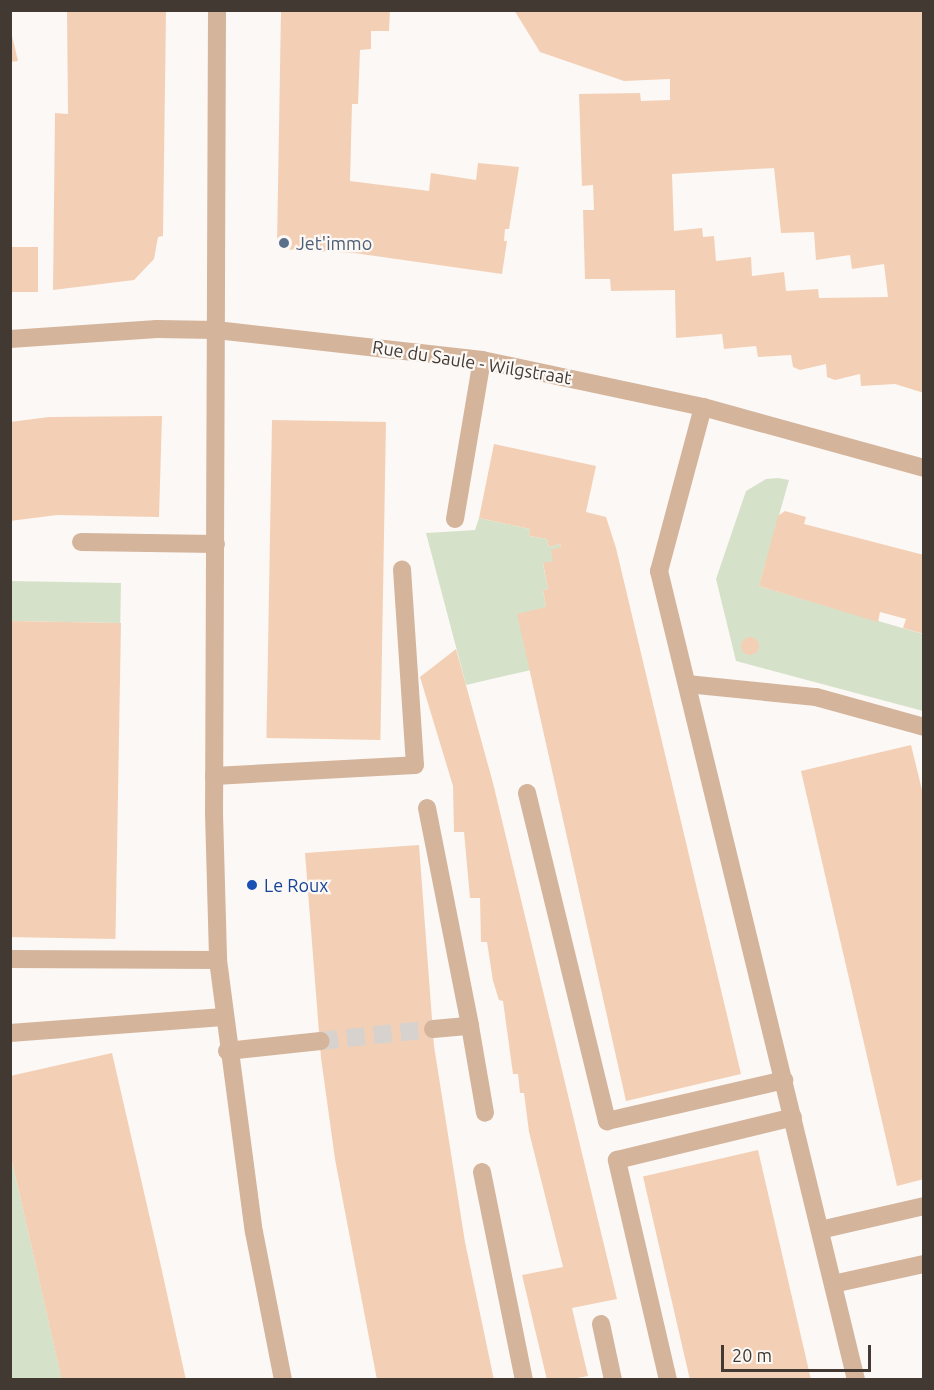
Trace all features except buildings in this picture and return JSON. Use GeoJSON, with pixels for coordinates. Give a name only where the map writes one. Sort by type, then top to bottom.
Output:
{"type":"FeatureCollection","features":[{"type":"Feature","properties":{"kind":"street"},"geometry":{"type":"LineString","coordinates":[[217,10],[214,776],[218,960],[227,1051],[254,1232],[283,1380]]}},
{"type":"Feature","properties":{"kind":"street","name":"Rue du Saule - Wilgstraat"},"geometry":{"type":"LineString","coordinates":[[10,339],[157,329],[216,330],[482,360],[703,407],[924,468]]}},
{"type":"Feature","properties":{"kind":"street"},"geometry":{"type":"LineString","coordinates":[[455,519],[482,360]]}},
{"type":"Feature","properties":{"kind":"street"},"geometry":{"type":"LineString","coordinates":[[703,407],[659,566],[856,1380]]}},
{"type":"Feature","properties":{"kind":"street"},"geometry":{"type":"LineString","coordinates":[[81,542],[216,544]]}},
{"type":"Feature","properties":{"kind":"street"},"geometry":{"type":"LineString","coordinates":[[214,776],[415,765],[402,569]]}},
{"type":"Feature","properties":{"kind":"street"},"geometry":{"type":"LineString","coordinates":[[687,684],[816,697],[924,727]]}},
{"type":"Feature","properties":{"kind":"street"},"geometry":{"type":"LineString","coordinates":[[527,793],[607,1121],[784,1080]]}},
{"type":"Feature","properties":{"kind":"street"},"geometry":{"type":"LineString","coordinates":[[427,808],[485,1113]]}},
{"type":"Feature","properties":{"kind":"street"},"geometry":{"type":"LineString","coordinates":[[10,959],[218,960]]}},
{"type":"Feature","properties":{"kind":"street"},"geometry":{"type":"LineString","coordinates":[[10,1033],[223,1017]]}},
{"type":"Feature","properties":{"kind":"street"},"geometry":{"type":"LineString","coordinates":[[432,1029],[470,1026]]}},
{"type":"Feature","properties":{"kind":"street"},"geometry":{"type":"LineString","coordinates":[[227,1051],[320,1041]]}},
{"type":"Feature","properties":{"kind":"street"},"geometry":{"type":"LineString","coordinates":[[668,1380],[617,1160],[793,1117]]}},
{"type":"Feature","properties":{"kind":"street"},"geometry":{"type":"LineString","coordinates":[[482,1172],[524,1380]]}},
{"type":"Feature","properties":{"kind":"street"},"geometry":{"type":"LineString","coordinates":[[820,1230],[924,1206]]}},
{"type":"Feature","properties":{"kind":"street"},"geometry":{"type":"LineString","coordinates":[[833,1284],[924,1264]]}},
{"type":"Feature","properties":{"kind":"street"},"geometry":{"type":"LineString","coordinates":[[601,1324],[613,1380]]}},
{"type":"Feature","properties":{"kind":"green space"},"geometry":{"type":"Polygon","coordinates":[[[766,479],[789,480],[759,586],[923,634],[923,711],[736,661],[716,579],[746,491],[766,479]]]}},
{"type":"Feature","properties":{"kind":"green space"},"geometry":{"type":"Polygon","coordinates":[[[479,518],[530,529],[529,536],[547,539],[549,547],[560,544],[561,547],[553,561],[543,564],[548,589],[543,590],[546,607],[531,670],[466,685],[426,533],[475,530],[479,518]]]}},
{"type":"Feature","properties":{"kind":"green space"},"geometry":{"type":"Polygon","coordinates":[[[11,581],[121,583],[120,623],[10,621],[11,581]]]}},
{"type":"Feature","properties":{"kind":"green space"},"geometry":{"type":"Polygon","coordinates":[[[10,1153],[62,1379],[11,1379],[10,1153]]]}},
{"type":"Feature","properties":{"kind":"tunnel"},"geometry":{"type":"LineString","coordinates":[[320,1041],[433,1029]]}},
{"type":"Feature","properties":{"kind":"place","name":"Jet'immo"},"geometry":{"type":"Point","coordinates":[284,243]}},
{"type":"Feature","properties":{"kind":"place","name":"Le Roux"},"geometry":{"type":"Point","coordinates":[252,885]}}]}
